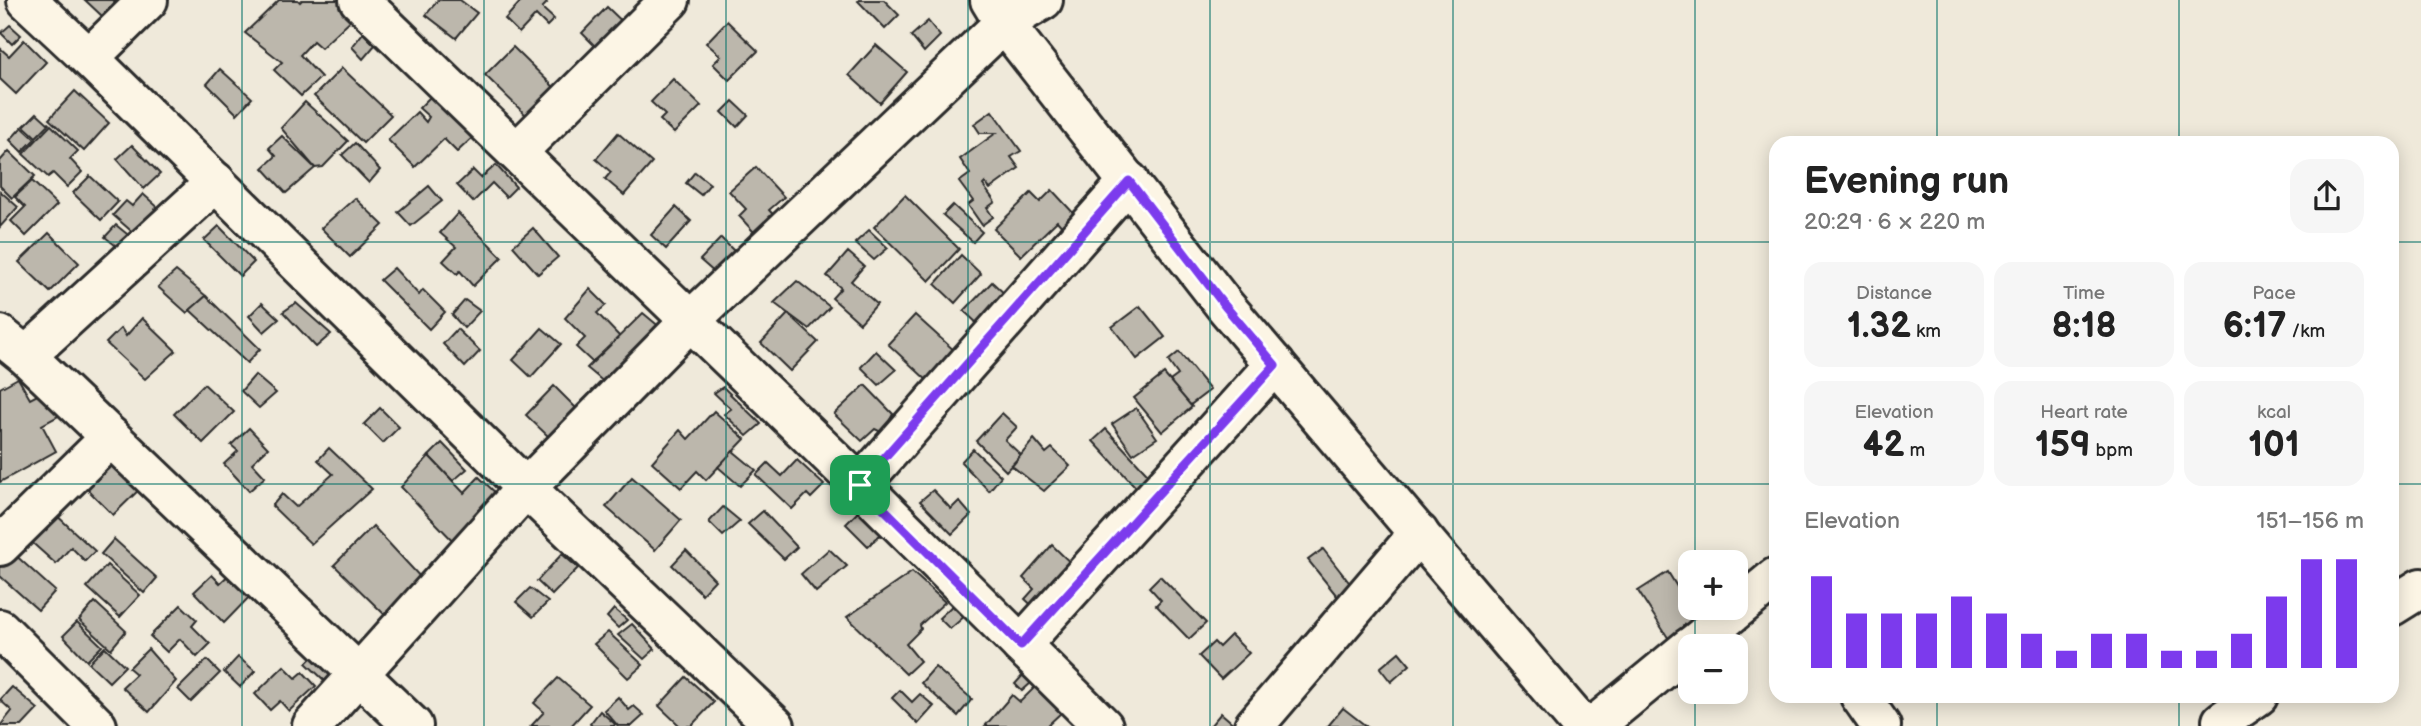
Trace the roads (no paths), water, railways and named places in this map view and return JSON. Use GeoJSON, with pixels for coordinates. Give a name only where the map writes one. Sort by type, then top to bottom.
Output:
{"type":"FeatureCollection","features":[{"type":"Feature","properties":{"kind":"street"},"geometry":{"type":"LineString","coordinates":[[27,0],[526,488],[775,726]]}},
{"type":"Feature","properties":{"kind":"street"},"geometry":{"type":"LineString","coordinates":[[89,58],[148,0]]}},
{"type":"Feature","properties":{"kind":"street"},"geometry":{"type":"LineString","coordinates":[[359,0],[860,485],[1103,726]]}},
{"type":"Feature","properties":{"kind":"street"},"geometry":{"type":"LineString","coordinates":[[517,152],[670,0]]}},
{"type":"Feature","properties":{"kind":"street"},"geometry":{"type":"LineString","coordinates":[[312,726],[526,488],[997,11],[1043,0]]}},
{"type":"Feature","properties":{"kind":"street"},"geometry":{"type":"LineString","coordinates":[[997,11],[1225,306],[1582,726]]}},
{"type":"Feature","properties":{"kind":"street"},"geometry":{"type":"LineString","coordinates":[[860,485],[1129,181]]}},
{"type":"Feature","properties":{"kind":"street"},"geometry":{"type":"LineString","coordinates":[[216,182],[13,346],[413,726]]}},
{"type":"Feature","properties":{"kind":"street"},"geometry":{"type":"LineString","coordinates":[[1021,645],[1275,365]]}},
{"type":"Feature","properties":{"kind":"street"},"geometry":{"type":"LineString","coordinates":[[0,546],[110,437]]}},
{"type":"Feature","properties":{"kind":"street"},"geometry":{"type":"LineString","coordinates":[[1254,726],[1419,533]]}},
{"type":"Feature","properties":{"kind":"street"},"geometry":{"type":"LineString","coordinates":[[1706,634],[1769,585]]}},
{"type":"Feature","properties":{"kind":"street"},"geometry":{"type":"LineString","coordinates":[[0,629],[97,726]]}},
{"type":"Feature","properties":{"kind":"street"},"geometry":{"type":"LineString","coordinates":[[1594,726],[1678,657]]}},
{"type":"Feature","properties":{"kind":"street"},"geometry":{"type":"LineString","coordinates":[[1865,703],[1881,726]]}},
{"type":"Feature","properties":{"kind":"street"},"geometry":{"type":"LineString","coordinates":[[2218,714],[2242,703]]}}]}
